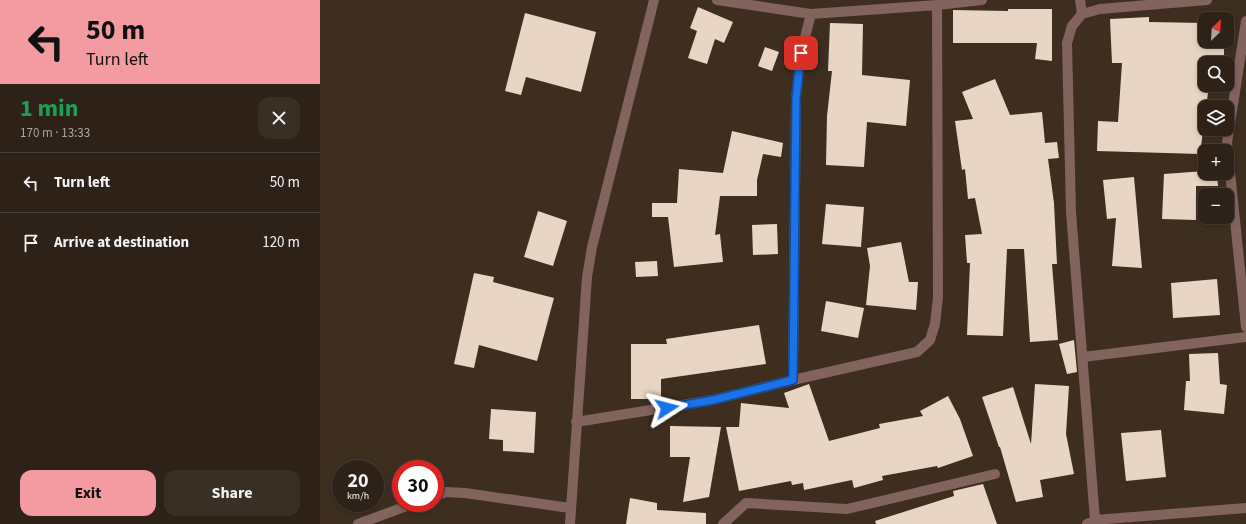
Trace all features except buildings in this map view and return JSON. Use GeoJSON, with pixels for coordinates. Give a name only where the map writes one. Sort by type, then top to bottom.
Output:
{"type":"FeatureCollection","features":[{"type":"Feature","properties":{"kind":"street"},"geometry":{"type":"LineString","coordinates":[[571,523],[570,508],[587,277],[592,247],[654,0]]}},
{"type":"Feature","properties":{"kind":"street"},"geometry":{"type":"LineString","coordinates":[[717,0],[811,14],[937,5],[982,0]]}},
{"type":"Feature","properties":{"kind":"street"},"geometry":{"type":"LineString","coordinates":[[1080,0],[1082,14]]}},
{"type":"Feature","properties":{"kind":"street"},"geometry":{"type":"LineString","coordinates":[[1207,0],[1100,9],[1082,14],[1072,26],[1067,43],[1071,212],[1082,357],[1091,522],[1246,508]]}},
{"type":"Feature","properties":{"kind":"street"},"geometry":{"type":"LineString","coordinates":[[576,422],[713,400],[917,352],[930,340],[935,324],[938,296],[937,5]]}},
{"type":"Feature","properties":{"kind":"street"},"geometry":{"type":"LineString","coordinates":[[793,380],[796,98],[801,53],[811,14]]}},
{"type":"Feature","properties":{"kind":"street"},"geometry":{"type":"LineString","coordinates":[[1246,21],[1227,143],[1246,327]]}},
{"type":"Feature","properties":{"kind":"street"},"geometry":{"type":"LineString","coordinates":[[1082,357],[1246,337]]}},
{"type":"Feature","properties":{"kind":"street"},"geometry":{"type":"LineString","coordinates":[[723,524],[746,503],[847,509],[995,474]]}},
{"type":"Feature","properties":{"kind":"street"},"geometry":{"type":"LineString","coordinates":[[444,493],[465,493],[570,508]]}},
{"type":"Feature","properties":{"kind":"street"},"geometry":{"type":"LineString","coordinates":[[358,524],[392,511]]}},
{"type":"Feature","properties":{"kind":"route"},"geometry":{"type":"LineString","coordinates":[[667,408],[713,400],[793,380],[796,98],[801,53]]}}]}
